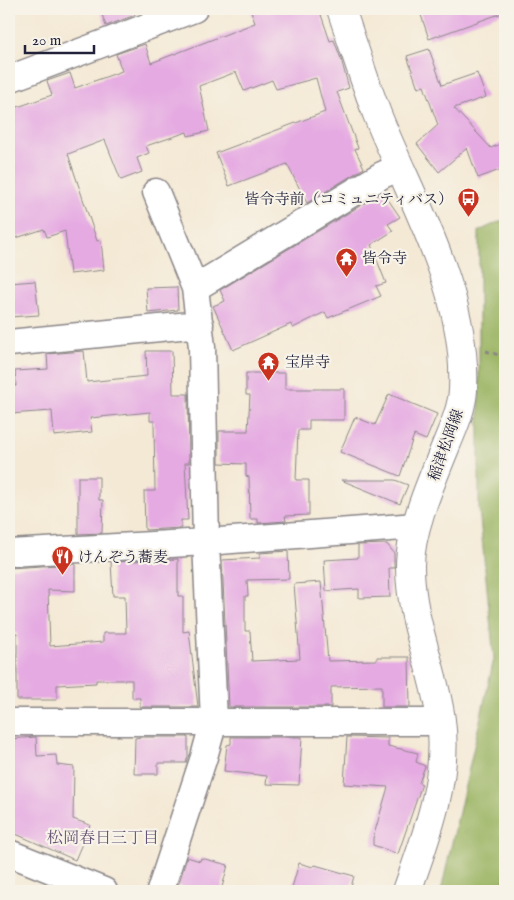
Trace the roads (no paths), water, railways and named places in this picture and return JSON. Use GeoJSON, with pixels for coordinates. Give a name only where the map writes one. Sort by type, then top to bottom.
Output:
{"type":"FeatureCollection","features":[{"type":"Feature","properties":{"kind":"main road","name":"稲津松岡線"},"geometry":{"type":"LineString","coordinates":[[341,9],[377,113],[445,273],[457,315],[463,353],[463,392],[458,416],[416,526],[410,564],[412,596],[418,628],[437,696],[441,722],[441,774],[433,813],[407,891]]}},
{"type":"Feature","properties":{"kind":"street"},"geometry":{"type":"LineString","coordinates":[[9,79],[194,9]]}},
{"type":"Feature","properties":{"kind":"street"},"geometry":{"type":"LineString","coordinates":[[195,288],[382,175],[400,167]]}},
{"type":"Feature","properties":{"kind":"street"},"geometry":{"type":"LineString","coordinates":[[156,192],[195,288],[200,324],[206,542],[214,721],[160,891]]}},
{"type":"Feature","properties":{"kind":"street"},"geometry":{"type":"LineString","coordinates":[[9,343],[200,324]]}},
{"type":"Feature","properties":{"kind":"street"},"geometry":{"type":"LineString","coordinates":[[9,553],[206,542],[416,526]]}},
{"type":"Feature","properties":{"kind":"street"},"geometry":{"type":"LineString","coordinates":[[9,722],[441,722]]}},
{"type":"Feature","properties":{"kind":"street"},"geometry":{"type":"LineString","coordinates":[[9,852],[104,891]]}},
{"type":"Feature","properties":{"kind":"place","name":"皆令寺前（コミュニティバス）"},"geometry":{"type":"Point","coordinates":[469,218]}},
{"type":"Feature","properties":{"kind":"place","name":"皆令寺"},"geometry":{"type":"Point","coordinates":[346,277]}},
{"type":"Feature","properties":{"kind":"place","name":"宝岸寺"},"geometry":{"type":"Point","coordinates":[269,381]}},
{"type":"Feature","properties":{"kind":"place","name":"けんぞう蕎麦"},"geometry":{"type":"Point","coordinates":[62,576]}},
{"type":"Feature","properties":{"kind":"district","name":"松岡春日三丁目"},"geometry":{"type":"Point","coordinates":[103,839]}}]}
